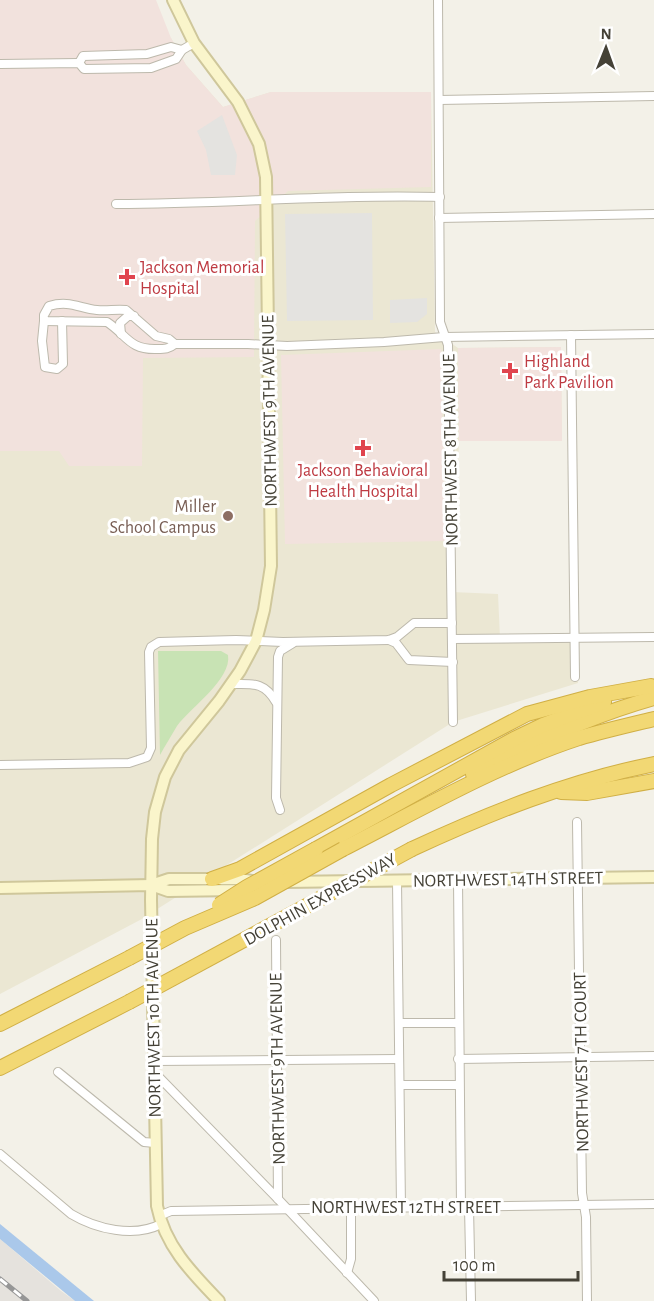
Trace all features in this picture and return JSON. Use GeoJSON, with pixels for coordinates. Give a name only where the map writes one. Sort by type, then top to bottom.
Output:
{"type":"FeatureCollection","features":[{"type":"Feature","properties":{"kind":"highway"},"geometry":{"type":"LineString","coordinates":[[440,798],[453,785],[546,737],[653,692]]}},
{"type":"Feature","properties":{"kind":"highway"},"geometry":{"type":"LineString","coordinates":[[185,928],[247,888],[514,739],[573,713],[653,692]]}},
{"type":"Feature","properties":{"kind":"highway"},"geometry":{"type":"LineString","coordinates":[[212,879],[240,869],[391,785],[527,714],[590,697],[653,692]]}},
{"type":"Feature","properties":{"kind":"highway","name":"DOLPHIN EXPRESSWAY"},"geometry":{"type":"LineString","coordinates":[[1,1023],[185,928],[255,897],[440,798],[578,739],[654,719]]}},
{"type":"Feature","properties":{"kind":"highway","name":"DOLPHIN EXPRESSWAY"},"geometry":{"type":"LineString","coordinates":[[0,1068],[129,1002],[412,849],[496,811],[550,792],[592,778],[654,764]]}},
{"type":"Feature","properties":{"kind":"highway"},"geometry":{"type":"LineString","coordinates":[[550,792],[587,793],[654,781]]}},
{"type":"Feature","properties":{"kind":"street"},"geometry":{"type":"LineString","coordinates":[[79,63],[84,69],[151,69],[176,59],[182,50],[194,43],[173,0]]}},
{"type":"Feature","properties":{"kind":"street","name":"NORTHWEST 8TH AVENUE"},"geometry":{"type":"LineString","coordinates":[[438,0],[440,322],[448,345],[453,722]]}},
{"type":"Feature","properties":{"kind":"street","name":"NORTHWEST 9TH AVENUE"},"geometry":{"type":"LineString","coordinates":[[155,812],[165,777],[179,750],[231,684],[256,641],[271,566],[266,170],[259,144],[238,102],[194,43]]}},
{"type":"Feature","properties":{"kind":"street"},"geometry":{"type":"LineString","coordinates":[[79,63],[83,56],[147,54],[171,47],[182,50]]}},
{"type":"Feature","properties":{"kind":"street"},"geometry":{"type":"LineString","coordinates":[[0,64],[79,63]]}},
{"type":"Feature","properties":{"kind":"street"},"geometry":{"type":"LineString","coordinates":[[439,99],[654,96]]}},
{"type":"Feature","properties":{"kind":"street"},"geometry":{"type":"LineString","coordinates":[[116,204],[396,196],[440,197]]}},
{"type":"Feature","properties":{"kind":"street"},"geometry":{"type":"LineString","coordinates":[[439,218],[654,214]]}},
{"type":"Feature","properties":{"kind":"street"},"geometry":{"type":"LineString","coordinates":[[62,321],[63,364],[57,369],[45,367],[42,341],[44,315],[50,306],[62,304],[81,305],[97,310],[126,310],[156,336],[169,339],[176,344],[287,346],[444,337],[654,333]]}},
{"type":"Feature","properties":{"kind":"street"},"geometry":{"type":"LineString","coordinates":[[121,334],[120,323],[128,316],[134,316]]}},
{"type":"Feature","properties":{"kind":"street"},"geometry":{"type":"LineString","coordinates":[[44,321],[104,321],[132,344],[146,349],[169,349],[176,344]]}},
{"type":"Feature","properties":{"kind":"street"},"geometry":{"type":"LineString","coordinates":[[571,335],[575,677]]}},
{"type":"Feature","properties":{"kind":"street"},"geometry":{"type":"LineString","coordinates":[[0,765],[129,763],[147,757],[151,748],[149,652],[156,644],[163,642],[389,640],[397,637],[414,623],[452,623]]}},
{"type":"Feature","properties":{"kind":"street"},"geometry":{"type":"LineString","coordinates":[[453,639],[654,637]]}},
{"type":"Feature","properties":{"kind":"street"},"geometry":{"type":"LineString","coordinates":[[389,640],[396,643],[409,660],[453,662]]}},
{"type":"Feature","properties":{"kind":"street"},"geometry":{"type":"LineString","coordinates":[[280,810],[276,798],[278,657],[280,651],[295,642]]}},
{"type":"Feature","properties":{"kind":"street"},"geometry":{"type":"LineString","coordinates":[[231,684],[261,686],[268,690],[276,703]]}},
{"type":"Feature","properties":{"kind":"street","name":"NORTHWEST 10TH AVENUE"},"geometry":{"type":"LineString","coordinates":[[155,812],[151,885],[156,1192],[160,1220]]}},
{"type":"Feature","properties":{"kind":"street","name":"NORTHWEST 7TH COURT"},"geometry":{"type":"LineString","coordinates":[[577,822],[582,1193],[586,1217],[587,1301]]}},
{"type":"Feature","properties":{"kind":"street","name":"NORTHWEST 14TH STREET"},"geometry":{"type":"LineString","coordinates":[[0,888],[151,885],[169,879],[238,879],[254,882],[654,877]]}},
{"type":"Feature","properties":{"kind":"street"},"geometry":{"type":"LineString","coordinates":[[458,879],[458,1085],[471,1301]]}},
{"type":"Feature","properties":{"kind":"street"},"geometry":{"type":"LineString","coordinates":[[397,881],[401,1207]]}},
{"type":"Feature","properties":{"kind":"street","name":"NORTHWEST 14TH STREET"},"geometry":{"type":"LineString","coordinates":[[151,885],[168,891],[238,890],[254,882]]}},
{"type":"Feature","properties":{"kind":"street","name":"NORTHWEST 9TH AVENUE"},"geometry":{"type":"LineString","coordinates":[[276,940],[278,1198]]}},
{"type":"Feature","properties":{"kind":"street"},"geometry":{"type":"LineString","coordinates":[[399,1023],[458,1023]]}},
{"type":"Feature","properties":{"kind":"street"},"geometry":{"type":"LineString","coordinates":[[459,1059],[654,1056]]}},
{"type":"Feature","properties":{"kind":"street"},"geometry":{"type":"LineString","coordinates":[[154,1067],[278,1060],[399,1059]]}},
{"type":"Feature","properties":{"kind":"street"},"geometry":{"type":"LineString","coordinates":[[154,1067],[374,1301]]}},
{"type":"Feature","properties":{"kind":"street"},"geometry":{"type":"LineString","coordinates":[[58,1071],[144,1142],[155,1143]]}},
{"type":"Feature","properties":{"kind":"street"},"geometry":{"type":"LineString","coordinates":[[400,1085],[458,1085]]}},
{"type":"Feature","properties":{"kind":"street","name":"NORTHWEST 12TH STREET"},"geometry":{"type":"LineString","coordinates":[[0,1154],[81,1221],[125,1230],[147,1230],[171,1211],[654,1204]]}},
{"type":"Feature","properties":{"kind":"street"},"geometry":{"type":"LineString","coordinates":[[347,1273],[351,1259],[351,1208]]}},
{"type":"Feature","properties":{"kind":"street"},"geometry":{"type":"LineString","coordinates":[[160,1220],[172,1246],[183,1262],[219,1301]]}},
{"type":"Feature","properties":{"kind":"shaded area","name":"Jackson Memorial Hospital"},"geometry":{"type":"Polygon","coordinates":[[[0,0],[156,0],[171,38],[186,65],[223,107],[271,92],[431,92],[431,187],[288,191],[255,221],[254,357],[143,358],[142,466],[69,466],[59,451],[0,451],[0,0]]]}},
{"type":"Feature","properties":{"kind":"shaded area","name":"Miller School Campus"},"geometry":{"type":"Polygon","coordinates":[[[171,38],[186,65],[223,107],[271,92],[431,92],[435,332],[458,348],[561,347],[562,441],[459,441],[452,592],[498,594],[500,638],[575,637],[578,683],[453,722],[140,920],[0,994],[0,60],[171,38]]]}},
{"type":"Feature","properties":{"kind":"shaded area"},"geometry":{"type":"Polygon","coordinates":[[[222,115],[237,155],[235,175],[211,175],[206,150],[197,131],[222,115]]]}},
{"type":"Feature","properties":{"kind":"shaded area"},"geometry":{"type":"Polygon","coordinates":[[[372,213],[373,320],[287,321],[285,214],[372,213]]]}},
{"type":"Feature","properties":{"kind":"shaded area"},"geometry":{"type":"Polygon","coordinates":[[[427,298],[427,314],[417,322],[390,323],[390,300],[427,298]]]}},
{"type":"Feature","properties":{"kind":"shaded area","name":"Highland Park Pavilion"},"geometry":{"type":"Polygon","coordinates":[[[561,347],[562,441],[459,441],[458,348],[561,347]]]}},
{"type":"Feature","properties":{"kind":"shaded area","name":"Jackson Behavioral Health Hospital"},"geometry":{"type":"Polygon","coordinates":[[[441,349],[445,541],[285,544],[281,355],[441,349]]]}},
{"type":"Feature","properties":{"kind":"shaded area"},"geometry":{"type":"Polygon","coordinates":[[[0,1239],[61,1291],[75,1301],[0,1301],[0,1239]]]}},
{"type":"Feature","properties":{"kind":"green space"},"geometry":{"type":"Polygon","coordinates":[[[158,651],[221,651],[228,655],[228,664],[224,674],[183,718],[160,755],[158,651]]]}},
{"type":"Feature","properties":{"kind":"water"},"geometry":{"type":"Polygon","coordinates":[[[0,1224],[94,1301],[75,1301],[0,1239],[0,1224]]]}},
{"type":"Feature","properties":{"kind":"railway"},"geometry":{"type":"LineString","coordinates":[[0,1279],[27,1301]]}},
{"type":"Feature","properties":{"kind":"place","name":"Jackson Memorial Hospital"},"geometry":{"type":"Point","coordinates":[127,277]}},
{"type":"Feature","properties":{"kind":"place","name":"Highland Park Pavilion"},"geometry":{"type":"Point","coordinates":[510,371]}},
{"type":"Feature","properties":{"kind":"place","name":"Jackson Behavioral Health Hospital"},"geometry":{"type":"Point","coordinates":[363,448]}},
{"type":"Feature","properties":{"kind":"place","name":"Miller School Campus"},"geometry":{"type":"Point","coordinates":[228,516]}}]}
